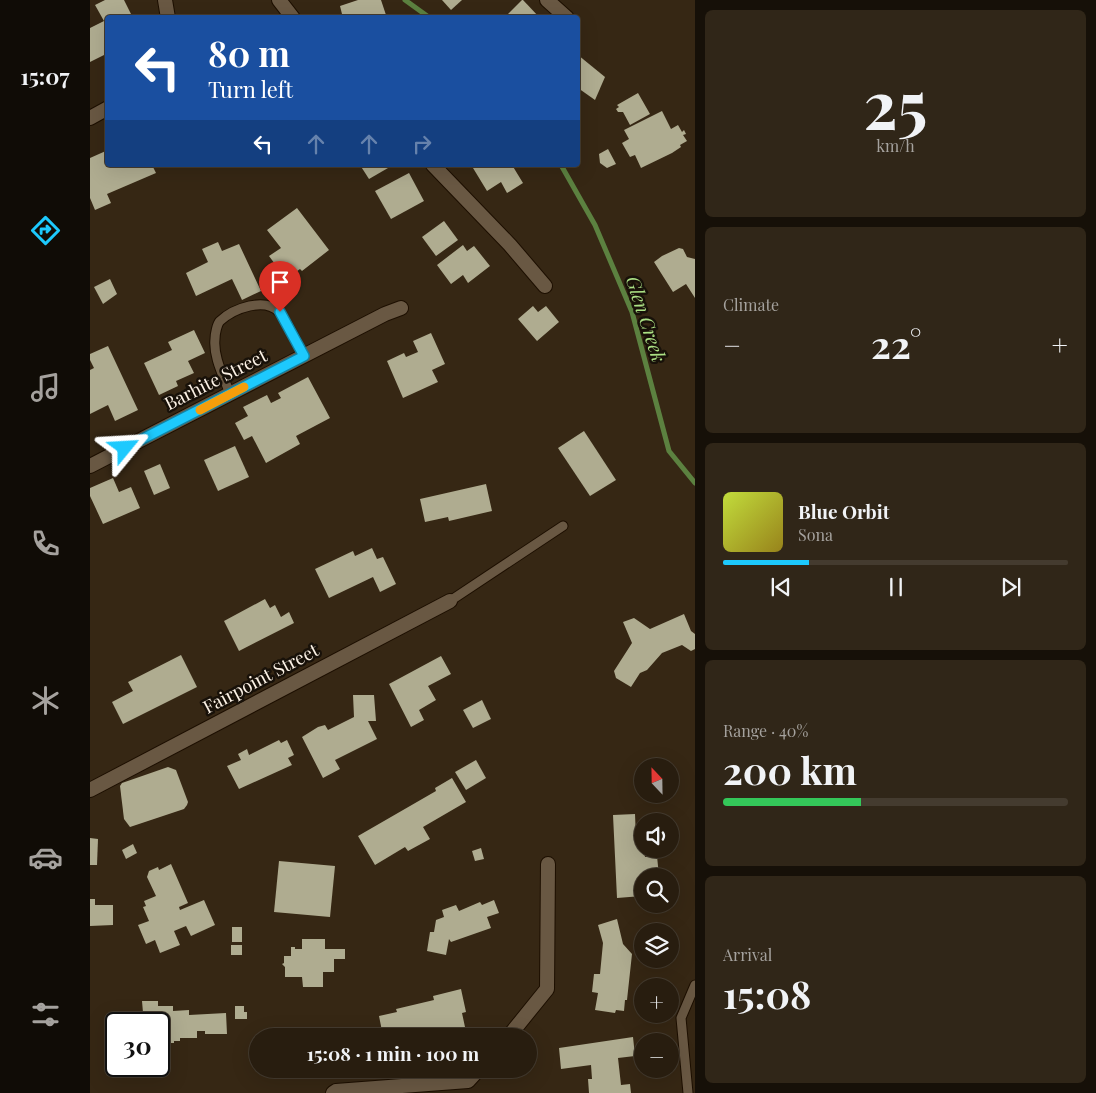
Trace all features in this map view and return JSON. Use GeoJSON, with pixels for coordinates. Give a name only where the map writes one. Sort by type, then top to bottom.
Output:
{"type":"FeatureCollection","features":[{"type":"Feature","properties":{"kind":"street"},"geometry":{"type":"LineString","coordinates":[[165,0],[168,15]]}},
{"type":"Feature","properties":{"kind":"street"},"geometry":{"type":"LineString","coordinates":[[279,0],[291,15]]}},
{"type":"Feature","properties":{"kind":"street"},"geometry":{"type":"LineString","coordinates":[[547,0],[564,15]]}},
{"type":"Feature","properties":{"kind":"street"},"geometry":{"type":"LineString","coordinates":[[90,118],[105,110]]}},
{"type":"Feature","properties":{"kind":"street"},"geometry":{"type":"LineString","coordinates":[[435,167],[510,245],[545,286]]}},
{"type":"Feature","properties":{"kind":"street","name":"Barhite Street"},"geometry":{"type":"LineString","coordinates":[[90,466],[385,314],[401,308]]}},
{"type":"Feature","properties":{"kind":"street","name":"Fairpoint Street"},"geometry":{"type":"LineString","coordinates":[[90,790],[450,601]]}},
{"type":"Feature","properties":{"kind":"street"},"geometry":{"type":"LineString","coordinates":[[515,1028],[547,989],[548,864]]}},
{"type":"Feature","properties":{"kind":"street"},"geometry":{"type":"LineString","coordinates":[[334,1093],[336,1091],[468,1081],[471,1078]]}},
{"type":"Feature","properties":{"kind":"lane"},"geometry":{"type":"LineString","coordinates":[[230,394],[217,356],[214,338],[219,322],[235,310],[254,305],[268,305],[280,312],[304,356]]}},
{"type":"Feature","properties":{"kind":"lane"},"geometry":{"type":"LineString","coordinates":[[450,601],[563,526]]}},
{"type":"Feature","properties":{"kind":"lane"},"geometry":{"type":"LineString","coordinates":[[688,1093],[681,1018],[695,985]]}},
{"type":"Feature","properties":{"kind":"lane"},"geometry":{"type":"LineString","coordinates":[[684,1056],[695,1062]]}},
{"type":"Feature","properties":{"kind":"building"},"geometry":{"type":"Polygon","coordinates":[[[105,0],[124,0],[132,15],[105,15],[105,54],[90,62],[90,28],[104,21],[95,5],[105,0]]]}},
{"type":"Feature","properties":{"kind":"building"},"geometry":{"type":"Polygon","coordinates":[[[358,0],[381,0],[386,15],[342,15],[340,6],[358,0]]]}},
{"type":"Feature","properties":{"kind":"building"},"geometry":{"type":"Polygon","coordinates":[[[442,0],[462,0],[451,10],[442,0]]]}},
{"type":"Feature","properties":{"kind":"building"},"geometry":{"type":"Polygon","coordinates":[[[523,0],[537,15],[507,15],[523,0]]]}},
{"type":"Feature","properties":{"kind":"building"},"geometry":{"type":"Polygon","coordinates":[[[580,57],[605,77],[595,100],[580,89],[580,57]]]}},
{"type":"Feature","properties":{"kind":"building"},"geometry":{"type":"Polygon","coordinates":[[[638,93],[650,114],[630,125],[623,112],[618,112],[616,109],[619,107],[617,105],[638,93]]]}},
{"type":"Feature","properties":{"kind":"building"},"geometry":{"type":"Polygon","coordinates":[[[662,111],[671,129],[678,125],[682,132],[684,130],[686,134],[683,135],[687,141],[672,153],[641,168],[635,155],[630,157],[622,143],[629,139],[624,130],[662,111]]]}},
{"type":"Feature","properties":{"kind":"building"},"geometry":{"type":"Polygon","coordinates":[[[608,149],[616,164],[607,168],[600,163],[599,154],[608,149]]]}},
{"type":"Feature","properties":{"kind":"building"},"geometry":{"type":"Polygon","coordinates":[[[105,151],[105,167],[153,167],[156,173],[107,194],[111,203],[95,210],[90,198],[90,158],[105,151]]]}},
{"type":"Feature","properties":{"kind":"building"},"geometry":{"type":"Polygon","coordinates":[[[361,167],[388,167],[388,168],[369,179],[361,167]]]}},
{"type":"Feature","properties":{"kind":"building"},"geometry":{"type":"Polygon","coordinates":[[[513,167],[523,183],[507,193],[501,182],[487,191],[473,168],[513,167]]]}},
{"type":"Feature","properties":{"kind":"building"},"geometry":{"type":"Polygon","coordinates":[[[409,173],[424,201],[391,219],[375,191],[409,173]]]}},
{"type":"Feature","properties":{"kind":"building"},"geometry":{"type":"Polygon","coordinates":[[[297,208],[329,250],[302,271],[300,269],[286,279],[269,256],[281,248],[267,230],[297,208]]]}},
{"type":"Feature","properties":{"kind":"building"},"geometry":{"type":"Polygon","coordinates":[[[444,221],[458,240],[436,256],[422,237],[444,221]]]}},
{"type":"Feature","properties":{"kind":"building"},"geometry":{"type":"Polygon","coordinates":[[[218,242],[222,251],[239,244],[261,291],[242,300],[232,279],[196,296],[186,273],[208,262],[202,249],[218,242]]]}},
{"type":"Feature","properties":{"kind":"building"},"geometry":{"type":"Polygon","coordinates":[[[463,245],[467,251],[474,246],[490,266],[468,283],[463,275],[451,284],[437,265],[463,245]]]}},
{"type":"Feature","properties":{"kind":"building"},"geometry":{"type":"Polygon","coordinates":[[[679,248],[683,249],[687,257],[695,259],[695,298],[686,284],[673,292],[654,262],[679,248]]]}},
{"type":"Feature","properties":{"kind":"building"},"geometry":{"type":"Polygon","coordinates":[[[110,279],[117,294],[103,304],[94,287],[110,279]]]}},
{"type":"Feature","properties":{"kind":"building"},"geometry":{"type":"Polygon","coordinates":[[[533,306],[538,312],[546,306],[559,322],[537,341],[518,319],[533,306]]]}},
{"type":"Feature","properties":{"kind":"building"},"geometry":{"type":"Polygon","coordinates":[[[194,330],[205,353],[188,361],[194,373],[176,381],[178,386],[159,395],[144,363],[172,350],[168,342],[194,330]]]}},
{"type":"Feature","properties":{"kind":"building"},"geometry":{"type":"Polygon","coordinates":[[[431,333],[445,364],[432,370],[438,382],[403,398],[387,361],[404,353],[406,357],[418,352],[413,341],[431,333]]]}},
{"type":"Feature","properties":{"kind":"building"},"geometry":{"type":"Polygon","coordinates":[[[108,346],[138,410],[115,421],[108,405],[90,414],[90,370],[94,368],[90,360],[90,354],[108,346]]]}},
{"type":"Feature","properties":{"kind":"building"},"geometry":{"type":"Polygon","coordinates":[[[308,377],[330,418],[296,436],[300,444],[266,463],[252,436],[244,440],[235,423],[248,416],[243,407],[267,395],[271,403],[281,398],[278,393],[308,377]]]}},
{"type":"Feature","properties":{"kind":"building"},"geometry":{"type":"Polygon","coordinates":[[[584,431],[616,480],[590,496],[558,448],[584,431]]]}},
{"type":"Feature","properties":{"kind":"building"},"geometry":{"type":"Polygon","coordinates":[[[235,446],[249,477],[218,491],[204,460],[235,446]]]}},
{"type":"Feature","properties":{"kind":"building"},"geometry":{"type":"Polygon","coordinates":[[[160,464],[170,488],[154,495],[144,471],[160,464]]]}},
{"type":"Feature","properties":{"kind":"building"},"geometry":{"type":"Polygon","coordinates":[[[113,478],[119,492],[131,487],[140,508],[103,524],[90,496],[90,488],[113,478]]]}},
{"type":"Feature","properties":{"kind":"building"},"geometry":{"type":"Polygon","coordinates":[[[486,484],[492,511],[449,521],[448,517],[425,522],[420,499],[486,484]]]}},
{"type":"Feature","properties":{"kind":"building"},"geometry":{"type":"Polygon","coordinates":[[[372,548],[377,559],[383,557],[396,584],[380,592],[373,577],[329,598],[315,569],[353,551],[355,556],[372,548]]]}},
{"type":"Feature","properties":{"kind":"building"},"geometry":{"type":"Polygon","coordinates":[[[265,599],[270,608],[275,605],[281,617],[289,612],[294,623],[239,651],[224,621],[265,599]]]}},
{"type":"Feature","properties":{"kind":"building"},"geometry":{"type":"Polygon","coordinates":[[[684,614],[691,631],[695,634],[695,649],[691,651],[682,645],[662,653],[647,670],[640,673],[631,687],[616,678],[614,671],[632,643],[623,622],[634,618],[650,629],[684,614]]]}},
{"type":"Feature","properties":{"kind":"building"},"geometry":{"type":"Polygon","coordinates":[[[181,655],[197,687],[123,724],[112,702],[133,691],[128,682],[181,655]]]}},
{"type":"Feature","properties":{"kind":"building"},"geometry":{"type":"Polygon","coordinates":[[[441,656],[451,674],[428,686],[436,700],[419,710],[424,720],[411,727],[389,684],[441,656]]]}},
{"type":"Feature","properties":{"kind":"building"},"geometry":{"type":"Polygon","coordinates":[[[353,695],[374,695],[376,721],[368,721],[377,739],[335,760],[340,769],[323,778],[302,737],[318,727],[325,725],[328,730],[354,717],[353,695]]]}},
{"type":"Feature","properties":{"kind":"building"},"geometry":{"type":"Polygon","coordinates":[[[482,700],[491,719],[473,728],[463,710],[482,700]]]}},
{"type":"Feature","properties":{"kind":"building"},"geometry":{"type":"Polygon","coordinates":[[[279,740],[281,743],[287,740],[294,755],[288,758],[292,765],[239,789],[227,766],[241,760],[238,754],[247,749],[249,755],[279,740]]]}},
{"type":"Feature","properties":{"kind":"building"},"geometry":{"type":"Polygon","coordinates":[[[476,760],[486,778],[466,790],[455,772],[476,760]]]}},
{"type":"Feature","properties":{"kind":"building"},"geometry":{"type":"Polygon","coordinates":[[[168,767],[176,770],[188,802],[187,805],[184,809],[130,827],[124,819],[120,786],[122,783],[168,767]]]}},
{"type":"Feature","properties":{"kind":"building"},"geometry":{"type":"Polygon","coordinates":[[[452,778],[466,802],[423,827],[430,839],[408,851],[405,847],[375,865],[358,836],[436,791],[435,788],[452,778]]]}},
{"type":"Feature","properties":{"kind":"building"},"geometry":{"type":"Polygon","coordinates":[[[634,814],[634,858],[657,858],[658,868],[634,868],[634,897],[617,898],[613,815],[634,814]]]}},
{"type":"Feature","properties":{"kind":"building"},"geometry":{"type":"Polygon","coordinates":[[[90,838],[98,839],[97,865],[90,865],[90,838]]]}},
{"type":"Feature","properties":{"kind":"building"},"geometry":{"type":"Polygon","coordinates":[[[133,844],[137,853],[126,859],[122,850],[133,844]]]}},
{"type":"Feature","properties":{"kind":"building"},"geometry":{"type":"Polygon","coordinates":[[[481,848],[484,859],[475,861],[472,851],[481,848]]]}},
{"type":"Feature","properties":{"kind":"building"},"geometry":{"type":"Polygon","coordinates":[[[279,861],[335,866],[330,917],[274,912],[279,861]]]}},
{"type":"Feature","properties":{"kind":"building"},"geometry":{"type":"Polygon","coordinates":[[[171,864],[188,903],[179,907],[180,910],[204,900],[215,925],[191,936],[186,926],[174,931],[180,945],[160,953],[155,940],[146,944],[138,925],[149,921],[143,907],[146,906],[144,901],[156,896],[147,877],[149,871],[158,867],[159,870],[171,864]]]}},
{"type":"Feature","properties":{"kind":"building"},"geometry":{"type":"Polygon","coordinates":[[[90,899],[95,899],[95,905],[113,905],[113,925],[90,926],[90,899]]]}},
{"type":"Feature","properties":{"kind":"building"},"geometry":{"type":"Polygon","coordinates":[[[494,900],[499,913],[487,917],[491,928],[451,942],[449,939],[446,955],[427,951],[430,932],[434,932],[436,920],[444,917],[442,910],[456,905],[459,911],[480,902],[482,905],[494,900]]]}},
{"type":"Feature","properties":{"kind":"building"},"geometry":{"type":"Polygon","coordinates":[[[617,919],[623,944],[632,954],[624,1011],[616,1010],[615,1013],[595,1010],[598,993],[592,992],[594,974],[600,974],[603,943],[598,925],[617,919]]]}},
{"type":"Feature","properties":{"kind":"building"},"geometry":{"type":"Polygon","coordinates":[[[232,927],[242,927],[242,942],[232,942],[232,927]]]}},
{"type":"Feature","properties":{"kind":"building"},"geometry":{"type":"Polygon","coordinates":[[[302,939],[325,939],[325,949],[345,949],[345,959],[334,959],[334,972],[323,972],[323,987],[303,987],[302,977],[285,977],[285,967],[282,964],[284,963],[284,956],[291,956],[291,947],[302,949],[302,939]]]}},
{"type":"Feature","properties":{"kind":"building"},"geometry":{"type":"Polygon","coordinates":[[[231,945],[242,945],[242,955],[231,955],[231,945]]]}},
{"type":"Feature","properties":{"kind":"building"},"geometry":{"type":"Polygon","coordinates":[[[461,989],[466,1012],[462,1013],[465,1027],[381,1028],[379,1016],[397,1012],[396,1009],[434,1000],[433,996],[461,989]]]}},
{"type":"Feature","properties":{"kind":"building"},"geometry":{"type":"Polygon","coordinates":[[[142,1001],[158,1001],[158,1006],[173,1006],[173,1011],[189,1010],[189,1015],[226,1013],[227,1034],[205,1034],[205,1031],[197,1031],[197,1038],[180,1038],[180,1041],[170,1043],[170,1012],[143,1012],[142,1001]]]}},
{"type":"Feature","properties":{"kind":"building"},"geometry":{"type":"Polygon","coordinates":[[[235,1006],[244,1006],[244,1012],[247,1012],[247,1019],[235,1019],[235,1006]]]}},
{"type":"Feature","properties":{"kind":"building"},"geometry":{"type":"Polygon","coordinates":[[[633,1037],[634,1056],[618,1058],[621,1085],[630,1084],[631,1093],[589,1093],[588,1079],[592,1079],[591,1065],[561,1069],[559,1048],[633,1037]]]}},
{"type":"Feature","properties":{"kind":"waterway","name":"Glen Creek"},"geometry":{"type":"LineString","coordinates":[[405,0],[426,15]]}},
{"type":"Feature","properties":{"kind":"waterway","name":"Glen Creek"},"geometry":{"type":"LineString","coordinates":[[562,167],[595,225],[632,312],[669,451],[695,483]]}},
{"type":"Feature","properties":{"kind":"slow traffic"},"geometry":{"type":"LineString","coordinates":[[200,410],[244,387]]}},
{"type":"Feature","properties":{"kind":"route"},"geometry":{"type":"LineString","coordinates":[[125,448],[304,356],[280,312]]}}]}
